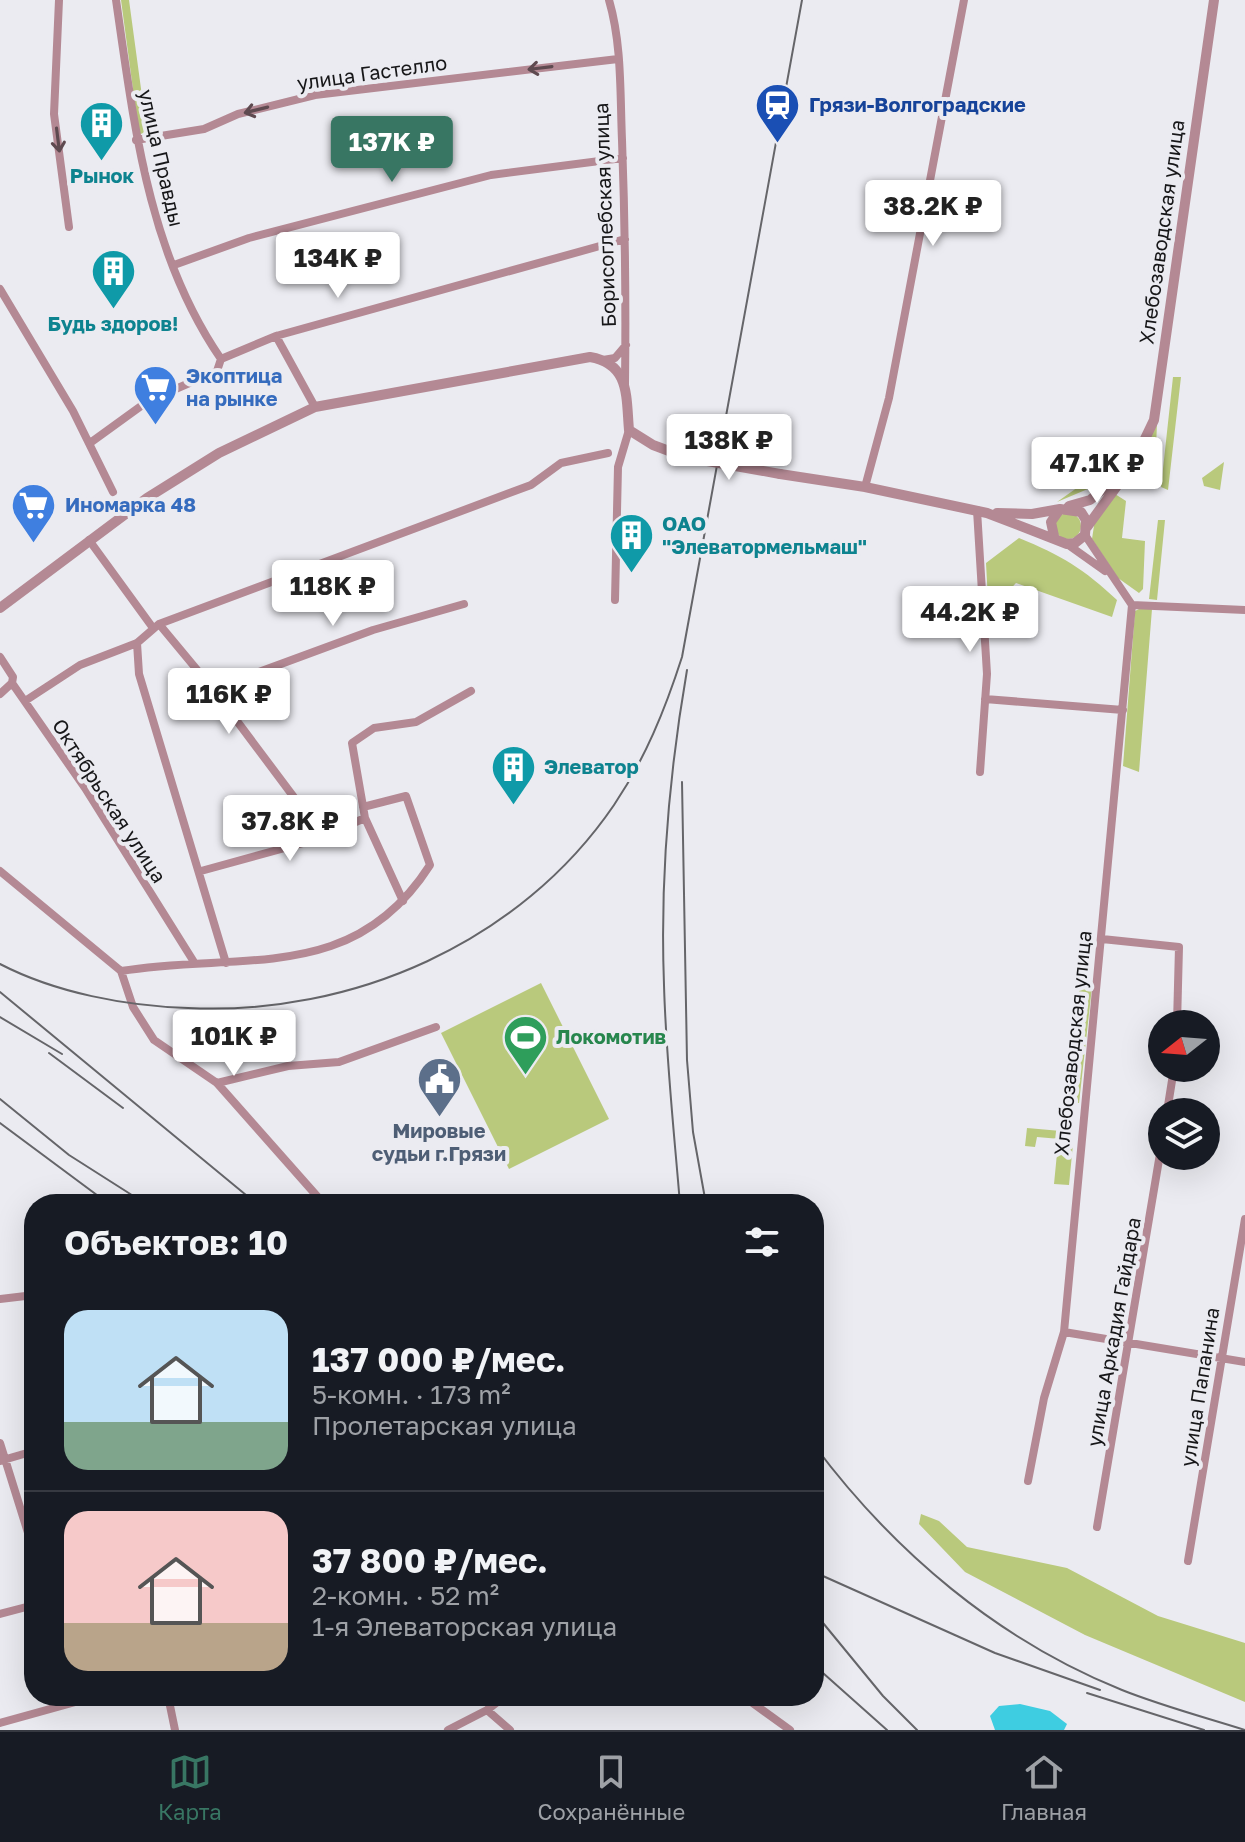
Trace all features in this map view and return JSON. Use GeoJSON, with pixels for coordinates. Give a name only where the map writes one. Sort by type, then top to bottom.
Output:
{"type":"FeatureCollection","features":[{"type":"Feature","properties":{"kind":"street"},"geometry":{"type":"LineString","coordinates":[[59,0],[54,114],[69,227]]}},
{"type":"Feature","properties":{"kind":"street","name":"улица Правды"},"geometry":{"type":"LineString","coordinates":[[116,0],[136,140],[154,220],[201,330],[221,359]]}},
{"type":"Feature","properties":{"kind":"street","name":"Борисоглебская улица"},"geometry":{"type":"LineString","coordinates":[[609,0],[618,59],[623,158],[625,384],[629,430],[618,467],[615,600]]}},
{"type":"Feature","properties":{"kind":"street"},"geometry":{"type":"LineString","coordinates":[[865,487],[889,398],[964,0]]}},
{"type":"Feature","properties":{"kind":"street","name":"Хлебозаводская улица"},"geometry":{"type":"LineString","coordinates":[[1133,464],[1154,420],[1214,0]]}},
{"type":"Feature","properties":{"kind":"street","name":"улица Гастелло"},"geometry":{"type":"LineString","coordinates":[[136,140],[204,129],[238,114],[315,95],[618,59]]}},
{"type":"Feature","properties":{"kind":"street"},"geometry":{"type":"LineString","coordinates":[[174,265],[249,238],[491,175],[532,167],[623,158]]}},
{"type":"Feature","properties":{"kind":"street"},"geometry":{"type":"LineString","coordinates":[[90,443],[148,401],[217,371],[221,359],[276,336],[625,239]]}},
{"type":"Feature","properties":{"kind":"street"},"geometry":{"type":"LineString","coordinates":[[0,289],[90,443],[113,492]]}},
{"type":"Feature","properties":{"kind":"street"},"geometry":{"type":"LineString","coordinates":[[276,336],[315,407]]}},
{"type":"Feature","properties":{"kind":"street"},"geometry":{"type":"LineString","coordinates":[[0,608],[147,498],[219,453],[315,407],[566,360],[615,358],[626,344]]}},
{"type":"Feature","properties":{"kind":"street"},"geometry":{"type":"LineString","coordinates":[[603,360],[618,369],[625,384]]}},
{"type":"Feature","properties":{"kind":"street"},"geometry":{"type":"LineString","coordinates":[[629,430],[653,445],[685,457],[865,487],[982,512],[1054,536],[1112,577]]}},
{"type":"Feature","properties":{"kind":"street"},"geometry":{"type":"LineString","coordinates":[[25,701],[80,665],[137,643],[156,626],[531,485],[561,463],[608,453]]}},
{"type":"Feature","properties":{"kind":"street"},"geometry":{"type":"LineString","coordinates":[[982,512],[1032,514],[1090,500],[1133,464]]}},
{"type":"Feature","properties":{"kind":"street"},"geometry":{"type":"LineString","coordinates":[[1067,544],[1075,543],[1086,531],[1133,464]]}},
{"type":"Feature","properties":{"kind":"street"},"geometry":{"type":"LineString","coordinates":[[1063,508],[1081,512],[1086,531],[1132,605],[1245,610]]}},
{"type":"Feature","properties":{"kind":"street"},"geometry":{"type":"LineString","coordinates":[[1054,536],[1051,522],[1063,508]]}},
{"type":"Feature","properties":{"kind":"street"},"geometry":{"type":"LineString","coordinates":[[980,772],[985,699],[982,512]]}},
{"type":"Feature","properties":{"kind":"street"},"geometry":{"type":"LineString","coordinates":[[89,540],[156,626],[213,689],[305,812],[314,840]]}},
{"type":"Feature","properties":{"kind":"street"},"geometry":{"type":"LineString","coordinates":[[213,689],[373,630],[464,604]]}},
{"type":"Feature","properties":{"kind":"street","name":"Хлебозаводская улица"},"geometry":{"type":"LineString","coordinates":[[1028,1481],[1044,1398],[1064,1332],[1132,605]]}},
{"type":"Feature","properties":{"kind":"street"},"geometry":{"type":"LineString","coordinates":[[137,643],[139,674],[201,871],[226,963]]}},
{"type":"Feature","properties":{"kind":"street","name":"Октябрьская улица"},"geometry":{"type":"LineString","coordinates":[[0,657],[13,677],[12,683],[85,788],[194,962]]}},
{"type":"Feature","properties":{"kind":"street"},"geometry":{"type":"LineString","coordinates":[[0,694],[12,683]]}},
{"type":"Feature","properties":{"kind":"street"},"geometry":{"type":"LineString","coordinates":[[403,901],[365,818],[352,743],[374,728],[416,722],[471,691]]}},
{"type":"Feature","properties":{"kind":"street"},"geometry":{"type":"LineString","coordinates":[[985,699],[1123,710]]}},
{"type":"Feature","properties":{"kind":"street"},"geometry":{"type":"LineString","coordinates":[[121,971],[194,962],[276,961],[329,947],[382,920],[403,901],[430,865],[406,796],[363,807]]}},
{"type":"Feature","properties":{"kind":"street"},"geometry":{"type":"LineString","coordinates":[[201,871],[314,840],[365,818]]}},
{"type":"Feature","properties":{"kind":"street"},"geometry":{"type":"LineString","coordinates":[[0,871],[121,971],[133,1007],[154,1040],[217,1083],[315,1194]]}},
{"type":"Feature","properties":{"kind":"street"},"geometry":{"type":"LineString","coordinates":[[1102,939],[1179,947],[1177,1010]]}},
{"type":"Feature","properties":{"kind":"street"},"geometry":{"type":"LineString","coordinates":[[217,1083],[288,1066],[339,1062],[436,1027]]}},
{"type":"Feature","properties":{"kind":"street","name":"улица Аркадия Гайдара"},"geometry":{"type":"LineString","coordinates":[[1097,1527],[1158,1170]]}},
{"type":"Feature","properties":{"kind":"street","name":"улица Папанина"},"geometry":{"type":"LineString","coordinates":[[1188,1561],[1245,1219]]}},
{"type":"Feature","properties":{"kind":"street"},"geometry":{"type":"LineString","coordinates":[[0,1299],[24,1296]]}},
{"type":"Feature","properties":{"kind":"street"},"geometry":{"type":"LineString","coordinates":[[1064,1332],[1245,1362]]}},
{"type":"Feature","properties":{"kind":"street"},"geometry":{"type":"LineString","coordinates":[[0,1443],[24,1522]]}},
{"type":"Feature","properties":{"kind":"street"},"geometry":{"type":"LineString","coordinates":[[3,1460],[24,1454]]}},
{"type":"Feature","properties":{"kind":"street"},"geometry":{"type":"LineString","coordinates":[[0,1614],[24,1608]]}},
{"type":"Feature","properties":{"kind":"street"},"geometry":{"type":"LineString","coordinates":[[0,1723],[56,1706]]}},
{"type":"Feature","properties":{"kind":"street"},"geometry":{"type":"LineString","coordinates":[[170,1706],[175,1730]]}},
{"type":"Feature","properties":{"kind":"street"},"geometry":{"type":"LineString","coordinates":[[448,1730],[492,1706]]}},
{"type":"Feature","properties":{"kind":"street"},"geometry":{"type":"LineString","coordinates":[[757,1706],[790,1730]]}},
{"type":"Feature","properties":{"kind":"street"},"geometry":{"type":"LineString","coordinates":[[487,1710],[510,1730]]}},
{"type":"Feature","properties":{"kind":"green space"},"geometry":{"type":"Polygon","coordinates":[[[121,0],[129,0],[147,133],[139,134],[121,0]]]}},
{"type":"Feature","properties":{"kind":"green space"},"geometry":{"type":"Polygon","coordinates":[[[1173,377],[1181,377],[1168,490],[1161,487],[1173,377]]]}},
{"type":"Feature","properties":{"kind":"green space"},"geometry":{"type":"Polygon","coordinates":[[[1157,422],[1155,477],[1146,489],[1136,488],[1133,478],[1157,422]]]}},
{"type":"Feature","properties":{"kind":"green space"},"geometry":{"type":"Polygon","coordinates":[[[1130,450],[1102,483],[1057,502],[1130,450]]]}},
{"type":"Feature","properties":{"kind":"green space"},"geometry":{"type":"Polygon","coordinates":[[[1224,462],[1220,490],[1204,486],[1202,478],[1224,462]]]}},
{"type":"Feature","properties":{"kind":"green space"},"geometry":{"type":"Polygon","coordinates":[[[1115,494],[1126,501],[1122,538],[1145,541],[1143,589],[1139,593],[1118,578],[1092,539],[1095,519],[1115,494]]]}},
{"type":"Feature","properties":{"kind":"green space"},"geometry":{"type":"Polygon","coordinates":[[[1068,513],[1077,517],[1081,526],[1077,535],[1068,539],[1059,535],[1055,526],[1059,517],[1068,513]]]}},
{"type":"Feature","properties":{"kind":"green space"},"geometry":{"type":"Polygon","coordinates":[[[1158,520],[1165,520],[1157,600],[1149,599],[1158,520]]]}},
{"type":"Feature","properties":{"kind":"green space"},"geometry":{"type":"Polygon","coordinates":[[[1019,538],[1083,571],[1105,589],[1117,600],[1112,617],[1016,583],[998,602],[988,600],[986,563],[1019,538]]]}},
{"type":"Feature","properties":{"kind":"green space"},"geometry":{"type":"Polygon","coordinates":[[[1152,609],[1139,772],[1123,766],[1135,611],[1152,609]]]}},
{"type":"Feature","properties":{"kind":"green space"},"geometry":{"type":"Polygon","coordinates":[[[1080,980],[1092,987],[1079,1103],[1068,1102],[1080,980]]]}},
{"type":"Feature","properties":{"kind":"green space","name":"Локомотив"},"geometry":{"type":"Polygon","coordinates":[[[541,983],[609,1119],[509,1169],[441,1033],[541,983]]]}},
{"type":"Feature","properties":{"kind":"green space"},"geometry":{"type":"Polygon","coordinates":[[[1027,1128],[1061,1131],[1060,1139],[1037,1137],[1035,1147],[1025,1146],[1027,1128]]]}},
{"type":"Feature","properties":{"kind":"green space"},"geometry":{"type":"Polygon","coordinates":[[[1058,1143],[1073,1144],[1069,1185],[1054,1184],[1058,1143]]]}},
{"type":"Feature","properties":{"kind":"green space"},"geometry":{"type":"Polygon","coordinates":[[[921,1514],[939,1521],[967,1547],[1067,1568],[1158,1616],[1245,1643],[1245,1702],[1085,1635],[965,1572],[919,1524],[921,1514]]]}},
{"type":"Feature","properties":{"kind":"water"},"geometry":{"type":"Polygon","coordinates":[[[1020,1704],[1050,1711],[1067,1724],[1064,1730],[995,1730],[990,1716],[999,1706],[1020,1704]]]}},
{"type":"Feature","properties":{"kind":"railway"},"geometry":{"type":"LineString","coordinates":[[0,964],[68,990],[140,1004],[188,1008],[250,1007],[311,999],[370,984],[427,961],[481,932],[531,896],[575,854],[614,805],[645,752],[682,657],[802,0]]}},
{"type":"Feature","properties":{"kind":"railway"},"geometry":{"type":"LineString","coordinates":[[679,1194],[666,1040],[663,906],[675,748],[687,670]]}},
{"type":"Feature","properties":{"kind":"railway"},"geometry":{"type":"LineString","coordinates":[[682,782],[687,1060],[693,1132],[704,1194]]}},
{"type":"Feature","properties":{"kind":"railway"},"geometry":{"type":"LineString","coordinates":[[0,992],[245,1194]]}},
{"type":"Feature","properties":{"kind":"railway"},"geometry":{"type":"LineString","coordinates":[[0,1017],[62,1054]]}},
{"type":"Feature","properties":{"kind":"railway"},"geometry":{"type":"LineString","coordinates":[[49,1053],[123,1108]]}},
{"type":"Feature","properties":{"kind":"railway"},"geometry":{"type":"LineString","coordinates":[[0,1099],[69,1155],[130,1194]]}},
{"type":"Feature","properties":{"kind":"railway"},"geometry":{"type":"LineString","coordinates":[[0,1123],[96,1194]]}},
{"type":"Feature","properties":{"kind":"railway"},"geometry":{"type":"LineString","coordinates":[[824,1458],[878,1521],[914,1556],[991,1619],[1076,1670],[1122,1690],[1245,1730]]}},
{"type":"Feature","properties":{"kind":"railway"},"geometry":{"type":"LineString","coordinates":[[824,1576],[995,1653],[1100,1690]]}},
{"type":"Feature","properties":{"kind":"railway"},"geometry":{"type":"LineString","coordinates":[[824,1624],[883,1696],[917,1730]]}},
{"type":"Feature","properties":{"kind":"railway"},"geometry":{"type":"LineString","coordinates":[[824,1674],[887,1730]]}},
{"type":"Feature","properties":{"kind":"railway"},"geometry":{"type":"LineString","coordinates":[[1087,1693],[1204,1730]]}},
{"type":"Feature","properties":{"kind":"place","name":"Грязи-Волгоградские"},"geometry":{"type":"Point","coordinates":[778,144]}},
{"type":"Feature","properties":{"kind":"place","name":"Рынок"},"geometry":{"type":"Point","coordinates":[102,163]}},
{"type":"Feature","properties":{"kind":"place","name":"Будь здоров!"},"geometry":{"type":"Point","coordinates":[113,311]}},
{"type":"Feature","properties":{"kind":"place","name":"Экоптица на рынке"},"geometry":{"type":"Point","coordinates":[155,427]}},
{"type":"Feature","properties":{"kind":"place","name":"Иномарка 48"},"geometry":{"type":"Point","coordinates":[34,544]}},
{"type":"Feature","properties":{"kind":"place","name":"ОАО \"Элеватормельмаш\""},"geometry":{"type":"Point","coordinates":[631,575]}},
{"type":"Feature","properties":{"kind":"place","name":"Элеватор"},"geometry":{"type":"Point","coordinates":[513,806]}},
{"type":"Feature","properties":{"kind":"place","name":"Локомотив"},"geometry":{"type":"Point","coordinates":[525,1076]}},
{"type":"Feature","properties":{"kind":"place","name":"Мировые судьи г.Грязи"},"geometry":{"type":"Point","coordinates":[439,1118]}}]}
